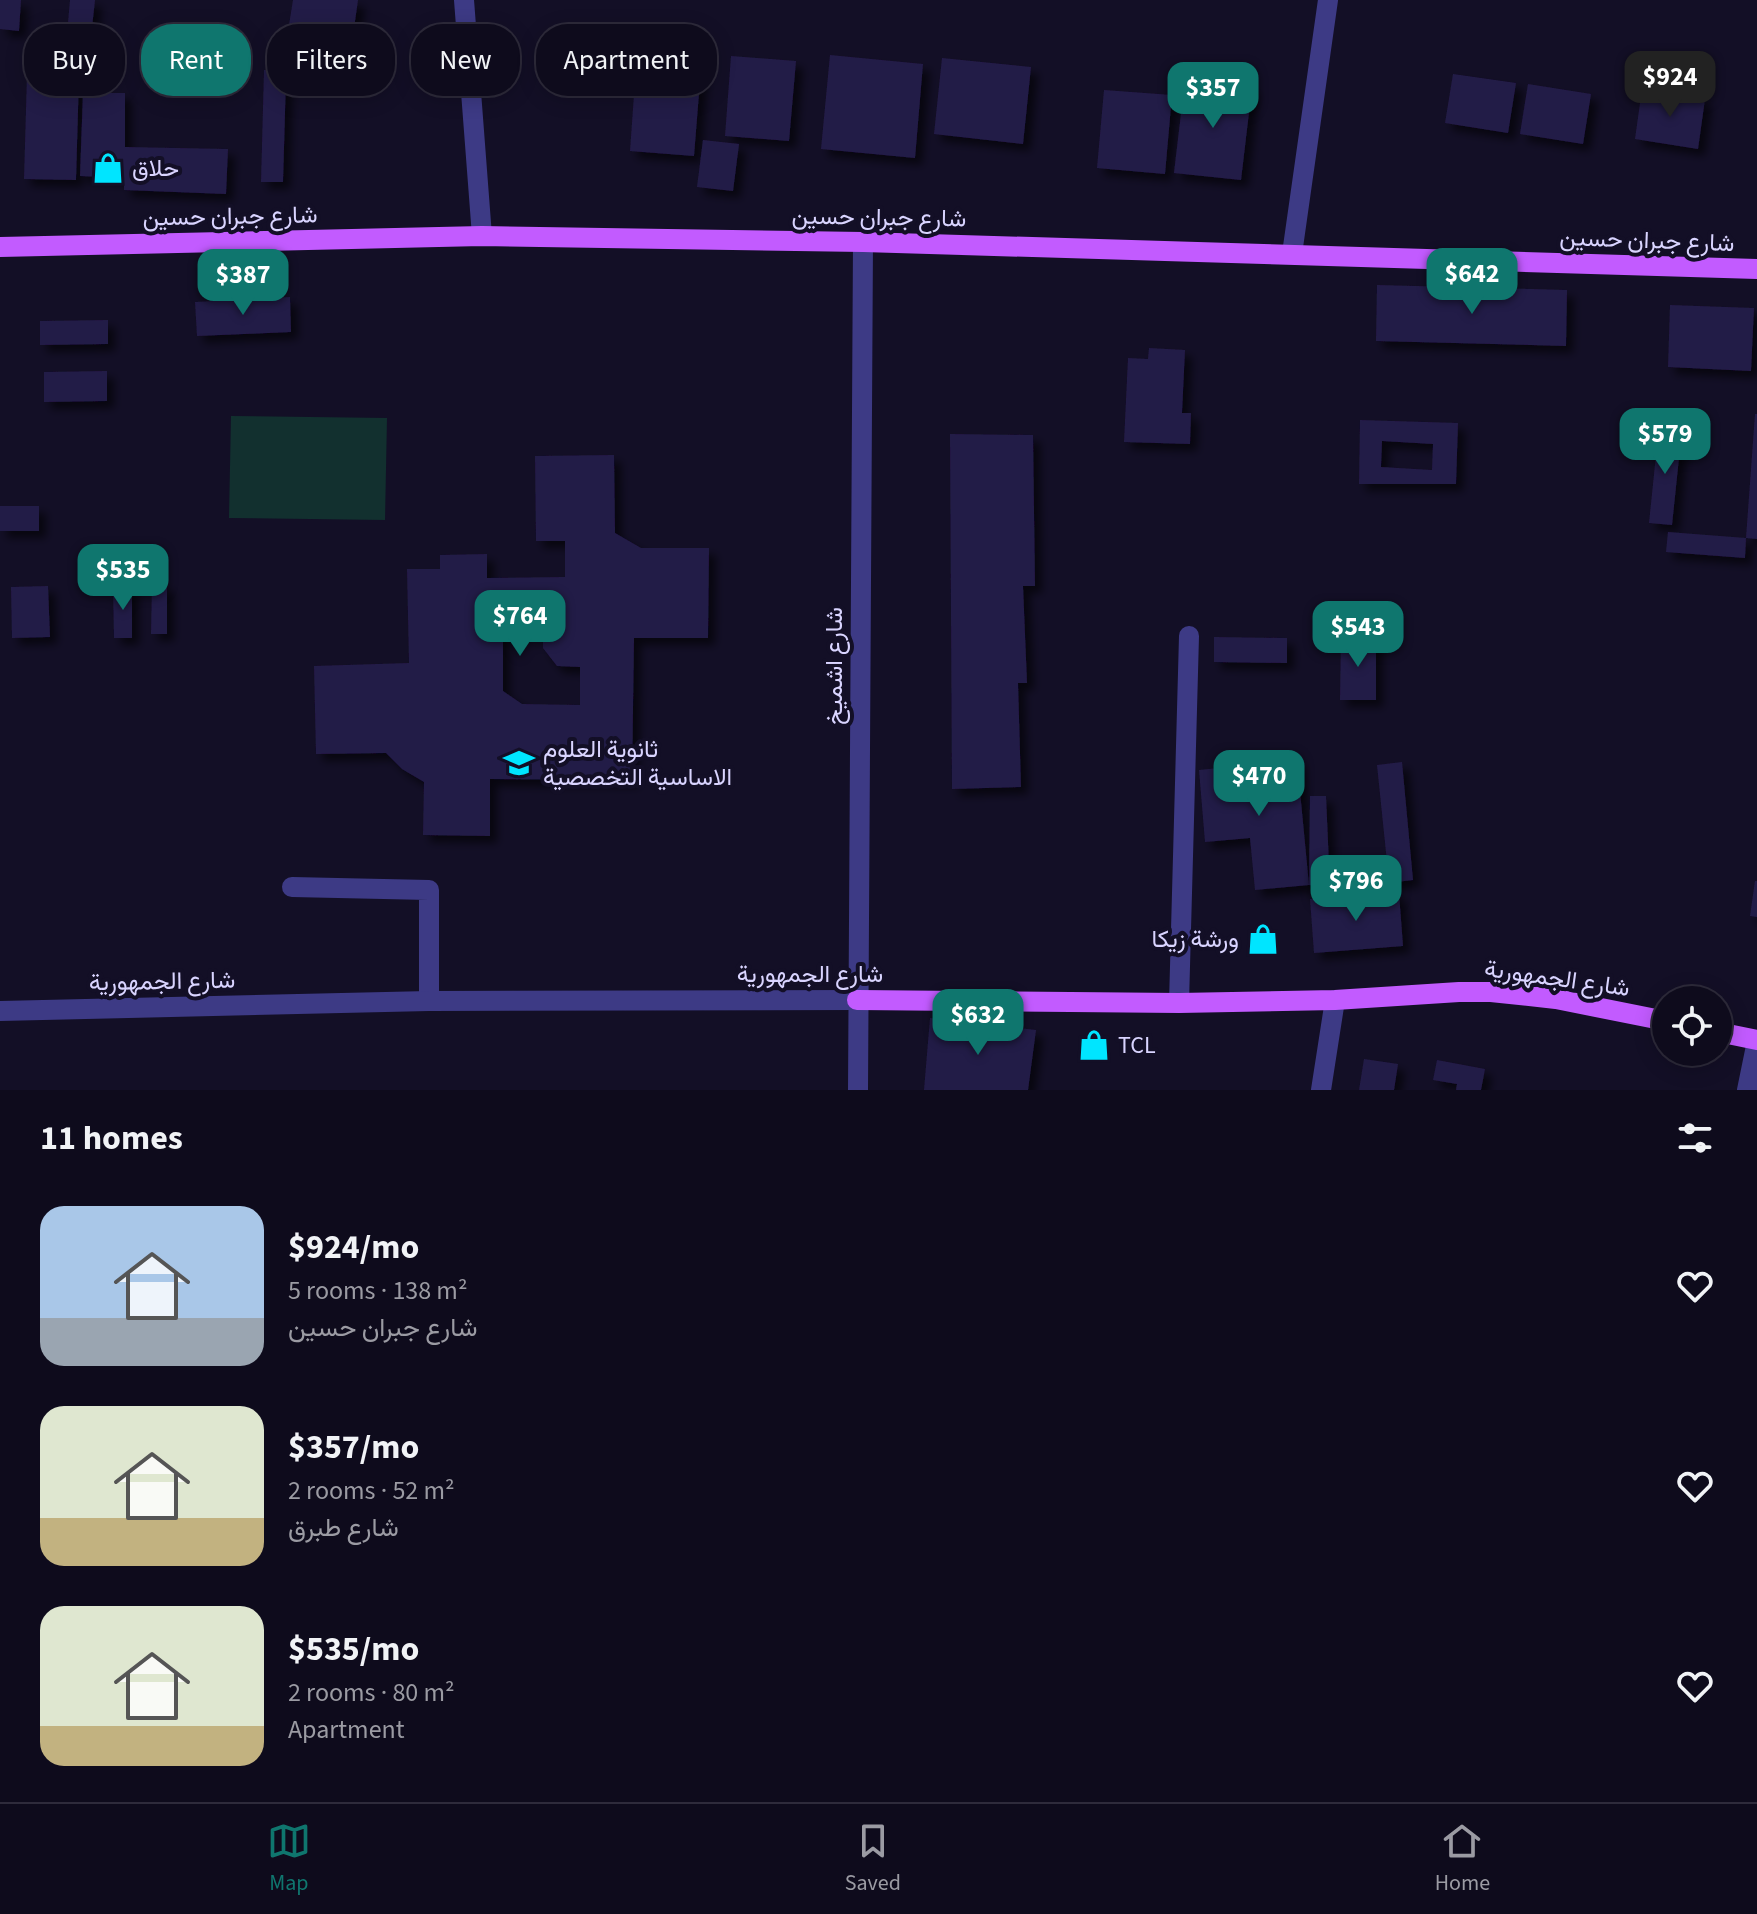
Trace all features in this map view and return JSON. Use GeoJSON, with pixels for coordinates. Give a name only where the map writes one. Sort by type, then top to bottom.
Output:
{"type":"FeatureCollection","features":[{"type":"Feature","properties":{"kind":"main road","name":"شارع جبران حسين"},"geometry":{"type":"LineString","coordinates":[[0,247],[482,236],[863,242],[1757,269]]}},
{"type":"Feature","properties":{"kind":"main road","name":"شارع الجمهورية"},"geometry":{"type":"LineString","coordinates":[[857,1000],[1179,1003],[1335,1000],[1491,992],[1556,999],[1652,1018]]}},
{"type":"Feature","properties":{"kind":"main road"},"geometry":{"type":"LineString","coordinates":[[1732,1035],[1757,1040]]}},
{"type":"Feature","properties":{"kind":"street"},"geometry":{"type":"LineString","coordinates":[[464,0],[482,236]]}},
{"type":"Feature","properties":{"kind":"street"},"geometry":{"type":"LineString","coordinates":[[1292,254],[1328,0]]}},
{"type":"Feature","properties":{"kind":"street","name":"شارع اشميخ"},"geometry":{"type":"LineString","coordinates":[[858,1090],[863,242]]}},
{"type":"Feature","properties":{"kind":"street"},"geometry":{"type":"LineString","coordinates":[[1179,1003],[1189,636]]}},
{"type":"Feature","properties":{"kind":"street"},"geometry":{"type":"LineString","coordinates":[[292,887],[429,890],[429,1001]]}},
{"type":"Feature","properties":{"kind":"street","name":"شارع الجمهورية"},"geometry":{"type":"LineString","coordinates":[[0,1011],[429,1001],[857,1000]]}},
{"type":"Feature","properties":{"kind":"street"},"geometry":{"type":"LineString","coordinates":[[1321,1090],[1335,1000]]}},
{"type":"Feature","properties":{"kind":"street"},"geometry":{"type":"LineString","coordinates":[[1747,1090],[1757,1040]]}},
{"type":"Feature","properties":{"kind":"green space"},"geometry":{"type":"Polygon","coordinates":[[[231,416],[387,418],[385,520],[229,518],[231,416]]]}},
{"type":"Feature","properties":{"kind":"building"},"geometry":{"type":"Polygon","coordinates":[[[0,0],[21,0],[19,31],[0,29],[0,0]]]}},
{"type":"Feature","properties":{"kind":"building"},"geometry":{"type":"Polygon","coordinates":[[[70,0],[95,0],[92,24],[68,24],[70,0]]]}},
{"type":"Feature","properties":{"kind":"building"},"geometry":{"type":"Polygon","coordinates":[[[293,0],[358,0],[355,24],[289,24],[293,0]]]}},
{"type":"Feature","properties":{"kind":"building"},"geometry":{"type":"Polygon","coordinates":[[[830,55],[923,64],[915,158],[821,149],[830,55]]]}},
{"type":"Feature","properties":{"kind":"building"},"geometry":{"type":"Polygon","coordinates":[[[731,56],[796,61],[789,141],[725,136],[731,56]]]}},
{"type":"Feature","properties":{"kind":"building"},"geometry":{"type":"Polygon","coordinates":[[[942,58],[1031,67],[1023,144],[934,134],[942,58]]]}},
{"type":"Feature","properties":{"kind":"building"},"geometry":{"type":"Polygon","coordinates":[[[264,70],[267,70],[267,96],[285,96],[283,182],[261,182],[264,70]]]}},
{"type":"Feature","properties":{"kind":"building"},"geometry":{"type":"Polygon","coordinates":[[[1453,74],[1516,83],[1508,133],[1445,123],[1453,74]]]}},
{"type":"Feature","properties":{"kind":"building"},"geometry":{"type":"Polygon","coordinates":[[[1185,80],[1252,87],[1241,180],[1174,173],[1185,80]]]}},
{"type":"Feature","properties":{"kind":"building"},"geometry":{"type":"Polygon","coordinates":[[[1528,84],[1591,94],[1583,144],[1520,134],[1528,84]]]}},
{"type":"Feature","properties":{"kind":"building"},"geometry":{"type":"Polygon","coordinates":[[[1642,89],[1705,99],[1698,149],[1635,139],[1642,89]]]}},
{"type":"Feature","properties":{"kind":"building"},"geometry":{"type":"Polygon","coordinates":[[[1104,90],[1172,95],[1165,174],[1097,168],[1104,90]]]}},
{"type":"Feature","properties":{"kind":"building"},"geometry":{"type":"Polygon","coordinates":[[[26,96],[78,96],[76,180],[24,179],[26,96]]]}},
{"type":"Feature","properties":{"kind":"building"},"geometry":{"type":"Polygon","coordinates":[[[83,96],[125,96],[125,147],[228,149],[226,194],[124,190],[124,178],[80,176],[83,96]]]}},
{"type":"Feature","properties":{"kind":"building"},"geometry":{"type":"Polygon","coordinates":[[[634,96],[699,96],[694,156],[630,151],[634,96]]]}},
{"type":"Feature","properties":{"kind":"building"},"geometry":{"type":"Polygon","coordinates":[[[703,140],[739,144],[733,191],[697,187],[703,140]]]}},
{"type":"Feature","properties":{"kind":"building"},"geometry":{"type":"Polygon","coordinates":[[[1377,285],[1567,290],[1566,346],[1376,341],[1377,285]]]}},
{"type":"Feature","properties":{"kind":"building"},"geometry":{"type":"Polygon","coordinates":[[[290,297],[291,332],[197,336],[195,302],[290,297]]]}},
{"type":"Feature","properties":{"kind":"building"},"geometry":{"type":"Polygon","coordinates":[[[1670,305],[1754,308],[1751,371],[1668,367],[1670,305]]]}},
{"type":"Feature","properties":{"kind":"building"},"geometry":{"type":"Polygon","coordinates":[[[108,320],[108,344],[40,345],[40,321],[108,320]]]}},
{"type":"Feature","properties":{"kind":"building"},"geometry":{"type":"Polygon","coordinates":[[[1149,348],[1185,350],[1182,413],[1191,413],[1190,444],[1124,442],[1128,358],[1148,359],[1149,348]]]}},
{"type":"Feature","properties":{"kind":"building"},"geometry":{"type":"Polygon","coordinates":[[[107,371],[107,401],[44,402],[44,372],[107,371]]]}},
{"type":"Feature","properties":{"kind":"building"},"geometry":{"type":"Polygon","coordinates":[[[1757,414],[1757,539],[1746,538],[1757,414]]]}},
{"type":"Feature","properties":{"kind":"building"},"geometry":{"type":"Polygon","coordinates":[[[1360,420],[1458,423],[1456,484],[1359,484],[1360,420]],[[1382,441],[1381,467],[1432,470],[1433,444],[1382,441]]]}},
{"type":"Feature","properties":{"kind":"building"},"geometry":{"type":"Polygon","coordinates":[[[1659,426],[1682,429],[1672,525],[1649,523],[1659,426]]]}},
{"type":"Feature","properties":{"kind":"building"},"geometry":{"type":"Polygon","coordinates":[[[950,434],[1033,435],[1035,586],[1023,586],[1027,683],[1018,683],[1021,787],[952,789],[950,434]]]}},
{"type":"Feature","properties":{"kind":"building"},"geometry":{"type":"Polygon","coordinates":[[[614,455],[615,533],[641,548],[709,548],[708,638],[634,638],[632,780],[490,779],[490,836],[423,835],[424,782],[402,769],[386,753],[316,754],[314,666],[409,663],[407,569],[440,569],[440,555],[487,554],[487,578],[565,577],[565,541],[536,541],[535,456],[614,455]],[[503,626],[503,691],[522,704],[580,705],[580,667],[557,666],[543,648],[543,626],[503,626]]]}},
{"type":"Feature","properties":{"kind":"building"},"geometry":{"type":"Polygon","coordinates":[[[0,506],[39,506],[39,531],[0,531],[0,506]]]}},
{"type":"Feature","properties":{"kind":"building"},"geometry":{"type":"Polygon","coordinates":[[[1668,532],[1746,538],[1745,558],[1666,552],[1668,532]]]}},
{"type":"Feature","properties":{"kind":"building"},"geometry":{"type":"Polygon","coordinates":[[[152,584],[167,584],[167,634],[151,634],[152,584]]]}},
{"type":"Feature","properties":{"kind":"building"},"geometry":{"type":"Polygon","coordinates":[[[48,586],[50,637],[12,638],[11,587],[48,586]]]}},
{"type":"Feature","properties":{"kind":"building"},"geometry":{"type":"Polygon","coordinates":[[[113,586],[132,586],[132,638],[114,638],[113,586]]]}},
{"type":"Feature","properties":{"kind":"building"},"geometry":{"type":"Polygon","coordinates":[[[1214,637],[1287,638],[1287,663],[1214,662],[1214,637]]]}},
{"type":"Feature","properties":{"kind":"building"},"geometry":{"type":"Polygon","coordinates":[[[1341,637],[1376,637],[1376,700],[1340,700],[1341,637]]]}},
{"type":"Feature","properties":{"kind":"building"},"geometry":{"type":"Polygon","coordinates":[[[1297,760],[1309,885],[1255,890],[1250,838],[1205,842],[1199,770],[1297,760]]]}},
{"type":"Feature","properties":{"kind":"building"},"geometry":{"type":"Polygon","coordinates":[[[1402,762],[1413,880],[1338,889],[1335,867],[1387,862],[1377,765],[1402,762]]]}},
{"type":"Feature","properties":{"kind":"building"},"geometry":{"type":"Polygon","coordinates":[[[1310,796],[1326,796],[1330,888],[1309,885],[1310,796]]]}},
{"type":"Feature","properties":{"kind":"building"},"geometry":{"type":"Polygon","coordinates":[[[1757,881],[1757,917],[1750,916],[1757,881]]]}},
{"type":"Feature","properties":{"kind":"building"},"geometry":{"type":"Polygon","coordinates":[[[1399,893],[1403,946],[1314,953],[1310,899],[1399,893]]]}},
{"type":"Feature","properties":{"kind":"building"},"geometry":{"type":"Polygon","coordinates":[[[930,1018],[1036,1030],[1028,1090],[924,1090],[930,1018]]]}},
{"type":"Feature","properties":{"kind":"building"},"geometry":{"type":"Polygon","coordinates":[[[1364,1059],[1398,1064],[1394,1090],[1359,1090],[1364,1059]]]}},
{"type":"Feature","properties":{"kind":"building"},"geometry":{"type":"Polygon","coordinates":[[[1437,1060],[1485,1069],[1481,1090],[1456,1090],[1457,1084],[1433,1080],[1437,1060]]]}},
{"type":"Feature","properties":{"kind":"place","name":"حلاق"},"geometry":{"type":"Point","coordinates":[108,168]}},
{"type":"Feature","properties":{"kind":"place","name":"ثانوية العلوم الاساسية التخصصية"},"geometry":{"type":"Point","coordinates":[519,763]}},
{"type":"Feature","properties":{"kind":"place","name":"ورشة زيكا"},"geometry":{"type":"Point","coordinates":[1263,939]}},
{"type":"Feature","properties":{"kind":"place","name":"TCL"},"geometry":{"type":"Point","coordinates":[1094,1045]}}]}
